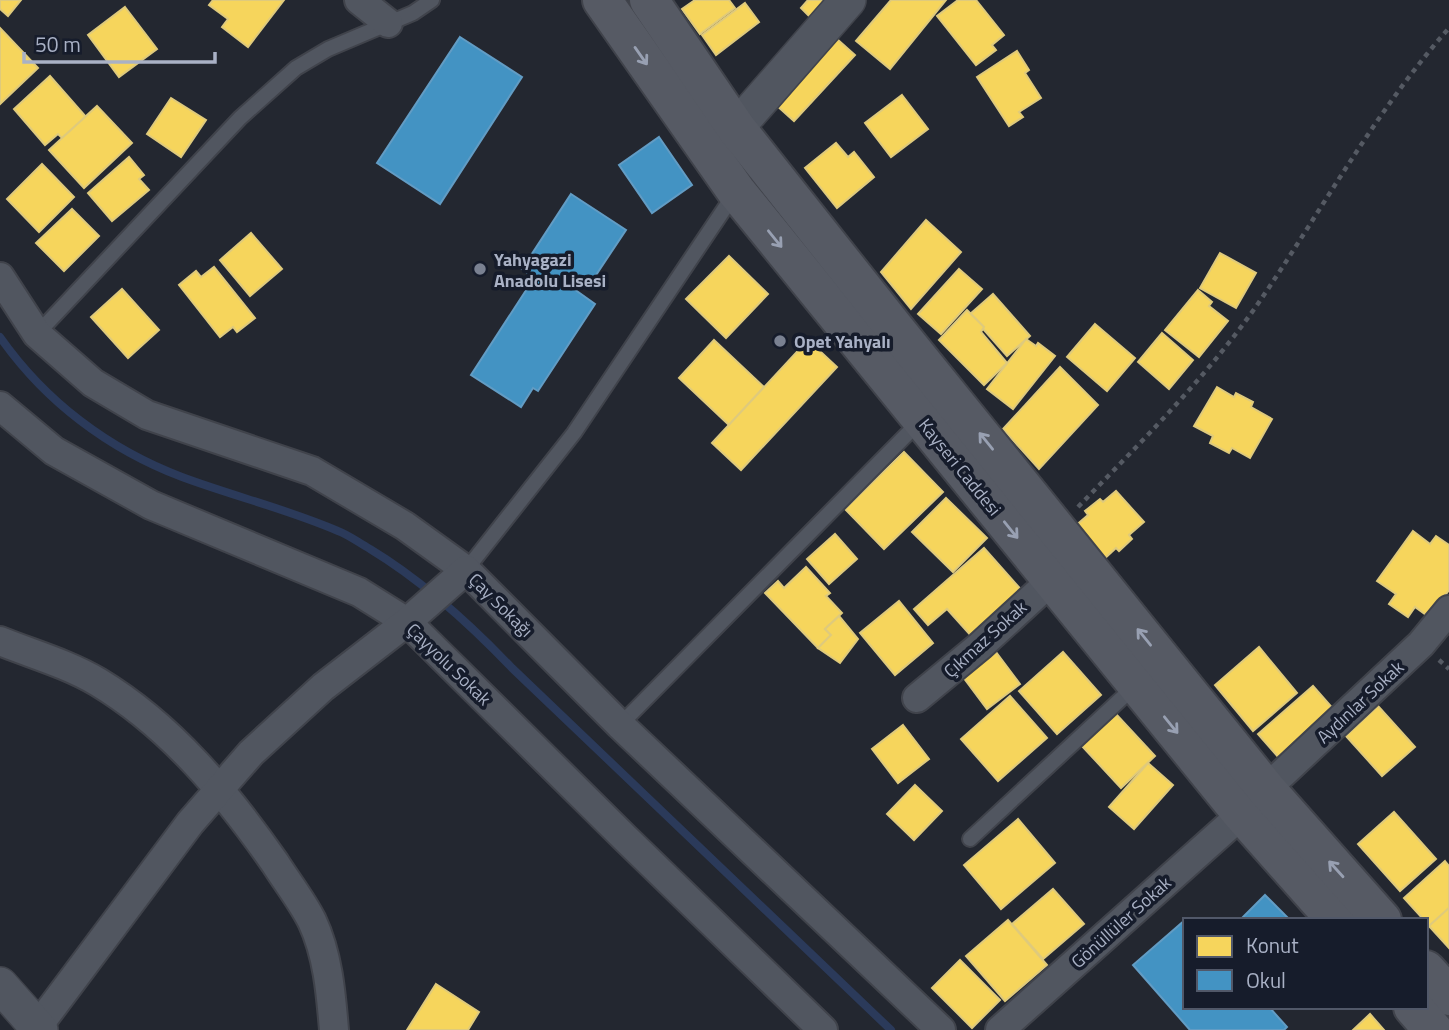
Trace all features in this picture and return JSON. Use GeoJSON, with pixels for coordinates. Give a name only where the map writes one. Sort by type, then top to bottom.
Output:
{"type":"FeatureCollection","features":[{"type":"Feature","properties":{"kind":"main road","name":"Kayseri Caddesi"},"geometry":{"type":"LineString","coordinates":[[601,0],[736,191],[1138,683],[1254,802],[1380,918]]}},
{"type":"Feature","properties":{"kind":"main road","name":"Kayseri Caddesi"},"geometry":{"type":"LineString","coordinates":[[649,0],[736,128],[1058,529],[1335,918]]}},
{"type":"Feature","properties":{"kind":"main road"},"geometry":{"type":"LineString","coordinates":[[1428,972],[1449,996]]}},
{"type":"Feature","properties":{"kind":"main road"},"geometry":{"type":"LineString","coordinates":[[1415,1009],[1433,1030]]}},
{"type":"Feature","properties":{"kind":"street"},"geometry":{"type":"LineString","coordinates":[[359,0],[388,23]]}},
{"type":"Feature","properties":{"kind":"street"},"geometry":{"type":"LineString","coordinates":[[736,128],[848,0]]}},
{"type":"Feature","properties":{"kind":"street","name":"Çay Sokağı"},"geometry":{"type":"LineString","coordinates":[[0,277],[37,334],[93,383],[147,415],[312,471],[405,526],[463,573],[942,1030]]}},
{"type":"Feature","properties":{"kind":"street","name":"Çayyolu Sokak"},"geometry":{"type":"LineString","coordinates":[[0,406],[54,451],[151,505],[359,593],[417,613],[625,838],[823,1030]]}},
{"type":"Feature","properties":{"kind":"street"},"geometry":{"type":"LineString","coordinates":[[0,985],[39,1028],[219,788],[251,753],[323,687],[463,573]]}},
{"type":"Feature","properties":{"kind":"street","name":"Çıkmaz Sokak"},"geometry":{"type":"LineString","coordinates":[[917,698],[980,646],[1052,580]]}},
{"type":"Feature","properties":{"kind":"street","name":"Aydınlar Sokak"},"geometry":{"type":"LineString","coordinates":[[1254,802],[1421,644],[1449,610]]}},
{"type":"Feature","properties":{"kind":"street"},"geometry":{"type":"LineString","coordinates":[[0,641],[101,684],[135,708],[219,788],[260,842],[312,922],[322,948],[330,987],[334,1030]]}},
{"type":"Feature","properties":{"kind":"street","name":"Gönüllüler Sokak"},"geometry":{"type":"LineString","coordinates":[[1000,1030],[1254,802]]}},
{"type":"Feature","properties":{"kind":"lane"},"geometry":{"type":"LineString","coordinates":[[37,334],[240,118],[286,76],[328,49],[413,13],[432,0]]}},
{"type":"Feature","properties":{"kind":"lane"},"geometry":{"type":"LineString","coordinates":[[463,573],[574,433],[736,191]]}},
{"type":"Feature","properties":{"kind":"lane"},"geometry":{"type":"LineString","coordinates":[[620,725],[921,420]]}},
{"type":"Feature","properties":{"kind":"lane"},"geometry":{"type":"LineString","coordinates":[[970,839],[1138,683]]}},
{"type":"Feature","properties":{"kind":"path"},"geometry":{"type":"LineString","coordinates":[[1058,529],[1214,362],[1296,247],[1359,145],[1449,28]]}},
{"type":"Feature","properties":{"kind":"building: Konut"},"geometry":{"type":"Polygon","coordinates":[[[0,0],[21,0],[8,16],[0,9],[0,0]]]}},
{"type":"Feature","properties":{"kind":"building: Konut"},"geometry":{"type":"Polygon","coordinates":[[[213,0],[284,0],[248,47],[222,27],[228,19],[209,5],[213,0]]]}},
{"type":"Feature","properties":{"kind":"building: Konut"},"geometry":{"type":"Polygon","coordinates":[[[695,0],[729,0],[735,8],[700,34],[682,9],[695,0]]]}},
{"type":"Feature","properties":{"kind":"building: Konut"},"geometry":{"type":"Polygon","coordinates":[[[808,0],[827,0],[811,18],[801,8],[808,0]]]}},
{"type":"Feature","properties":{"kind":"building: Konut"},"geometry":{"type":"Polygon","coordinates":[[[891,0],[946,0],[890,69],[856,41],[891,0]]]}},
{"type":"Feature","properties":{"kind":"building: Konut"},"geometry":{"type":"Polygon","coordinates":[[[958,0],[976,0],[1004,35],[992,45],[996,50],[976,65],[937,16],[958,0]]]}},
{"type":"Feature","properties":{"kind":"building: Konut"},"geometry":{"type":"Polygon","coordinates":[[[745,3],[759,22],[716,55],[702,35],[745,3]]]}},
{"type":"Feature","properties":{"kind":"building: Konut"},"geometry":{"type":"Polygon","coordinates":[[[125,7],[157,49],[119,77],[88,35],[125,7]]]}},
{"type":"Feature","properties":{"kind":"building: Konut"},"geometry":{"type":"Polygon","coordinates":[[[0,28],[38,68],[0,104],[0,28]]]}},
{"type":"Feature","properties":{"kind":"building: Konut"},"geometry":{"type":"Polygon","coordinates":[[[837,39],[855,55],[794,121],[776,105],[837,39]]]}},
{"type":"Feature","properties":{"kind":"building: Konut"},"geometry":{"type":"Polygon","coordinates":[[[1017,51],[1029,70],[1025,73],[1041,98],[1019,112],[1023,117],[1009,126],[977,77],[1017,51]]]}},
{"type":"Feature","properties":{"kind":"building: Konut"},"geometry":{"type":"Polygon","coordinates":[[[50,76],[86,117],[62,138],[58,134],[45,145],[14,109],[50,76]]]}},
{"type":"Feature","properties":{"kind":"building: Konut"},"geometry":{"type":"Polygon","coordinates":[[[902,95],[928,129],[891,157],[865,123],[902,95]]]}},
{"type":"Feature","properties":{"kind":"building: Konut"},"geometry":{"type":"Polygon","coordinates":[[[171,98],[206,120],[181,157],[147,134],[171,98]]]}},
{"type":"Feature","properties":{"kind":"building: Konut"},"geometry":{"type":"Polygon","coordinates":[[[97,106],[132,143],[84,188],[49,150],[97,106]]]}},
{"type":"Feature","properties":{"kind":"building: Konut"},"geometry":{"type":"Polygon","coordinates":[[[836,143],[848,157],[854,152],[874,177],[837,208],[805,168],[836,143]]]}},
{"type":"Feature","properties":{"kind":"building: Konut"},"geometry":{"type":"Polygon","coordinates":[[[129,157],[144,175],[139,179],[149,190],[112,221],[88,193],[129,157]]]}},
{"type":"Feature","properties":{"kind":"building: Konut"},"geometry":{"type":"Polygon","coordinates":[[[42,164],[74,197],[39,232],[7,199],[42,164]]]}},
{"type":"Feature","properties":{"kind":"building: Konut"},"geometry":{"type":"Polygon","coordinates":[[[72,209],[99,236],[64,271],[36,243],[72,209]]]}},
{"type":"Feature","properties":{"kind":"building: Konut"},"geometry":{"type":"Polygon","coordinates":[[[926,220],[961,252],[911,309],[881,272],[926,220]]]}},
{"type":"Feature","properties":{"kind":"building: Konut"},"geometry":{"type":"Polygon","coordinates":[[[251,233],[282,269],[250,296],[220,260],[251,233]]]}},
{"type":"Feature","properties":{"kind":"building: Konut"},"geometry":{"type":"Polygon","coordinates":[[[1220,253],[1256,273],[1236,308],[1200,288],[1220,253]]]}},
{"type":"Feature","properties":{"kind":"building: Konut"},"geometry":{"type":"Polygon","coordinates":[[[729,256],[768,294],[726,338],[686,299],[729,256]]]}},
{"type":"Feature","properties":{"kind":"building: Konut"},"geometry":{"type":"Polygon","coordinates":[[[214,267],[255,318],[237,332],[233,327],[220,337],[179,285],[196,271],[201,277],[214,267]]]}},
{"type":"Feature","properties":{"kind":"building: Konut"},"geometry":{"type":"Polygon","coordinates":[[[959,269],[982,289],[941,334],[918,314],[959,269]]]}},
{"type":"Feature","properties":{"kind":"building: Konut"},"geometry":{"type":"Polygon","coordinates":[[[122,289],[159,330],[128,358],[91,317],[122,289]]]}},
{"type":"Feature","properties":{"kind":"building: Konut"},"geometry":{"type":"Polygon","coordinates":[[[1198,290],[1212,302],[1209,306],[1228,321],[1199,357],[1165,330],[1198,290]]]}},
{"type":"Feature","properties":{"kind":"building: Konut"},"geometry":{"type":"Polygon","coordinates":[[[993,294],[1030,336],[1007,356],[970,314],[993,294]]]}},
{"type":"Feature","properties":{"kind":"building: Konut"},"geometry":{"type":"Polygon","coordinates":[[[967,310],[984,327],[981,332],[1007,363],[984,385],[939,340],[967,310]]]}},
{"type":"Feature","properties":{"kind":"building: Konut"},"geometry":{"type":"Polygon","coordinates":[[[1095,324],[1135,358],[1107,391],[1067,357],[1095,324]]]}},
{"type":"Feature","properties":{"kind":"building: Konut"},"geometry":{"type":"Polygon","coordinates":[[[1162,333],[1193,360],[1169,389],[1138,362],[1162,333]]]}},
{"type":"Feature","properties":{"kind":"building: Konut"},"geometry":{"type":"Polygon","coordinates":[[[1026,339],[1036,346],[1038,343],[1055,356],[1013,409],[987,389],[1026,339]]]}},
{"type":"Feature","properties":{"kind":"building: Konut"},"geometry":{"type":"Polygon","coordinates":[[[714,340],[764,387],[729,425],[679,378],[714,340]]]}},
{"type":"Feature","properties":{"kind":"building: Konut"},"geometry":{"type":"Polygon","coordinates":[[[808,340],[837,367],[741,470],[712,443],[808,340]]]}},
{"type":"Feature","properties":{"kind":"building: Konut"},"geometry":{"type":"Polygon","coordinates":[[[1060,367],[1098,405],[1039,469],[1003,429],[1060,367]]]}},
{"type":"Feature","properties":{"kind":"building: Konut"},"geometry":{"type":"Polygon","coordinates":[[[1217,387],[1234,397],[1236,393],[1253,402],[1251,407],[1272,419],[1250,458],[1232,448],[1229,453],[1210,443],[1213,436],[1194,426],[1217,387]]]}},
{"type":"Feature","properties":{"kind":"building: Konut"},"geometry":{"type":"Polygon","coordinates":[[[904,452],[943,492],[884,549],[845,509],[904,452]]]}},
{"type":"Feature","properties":{"kind":"building: Konut"},"geometry":{"type":"Polygon","coordinates":[[[1116,491],[1144,522],[1129,535],[1132,539],[1103,560],[1074,527],[1088,515],[1085,511],[1100,499],[1103,502],[1116,491]]]}},
{"type":"Feature","properties":{"kind":"building: Konut"},"geometry":{"type":"Polygon","coordinates":[[[946,498],[987,538],[953,572],[912,532],[946,498]]]}},
{"type":"Feature","properties":{"kind":"building: Konut"},"geometry":{"type":"Polygon","coordinates":[[[1413,531],[1430,544],[1436,536],[1449,545],[1449,590],[1429,617],[1415,607],[1408,617],[1389,604],[1396,594],[1377,581],[1413,531]]]}},
{"type":"Feature","properties":{"kind":"building: Konut"},"geometry":{"type":"Polygon","coordinates":[[[835,534],[857,559],[829,584],[807,559],[835,534]]]}},
{"type":"Feature","properties":{"kind":"building: Konut"},"geometry":{"type":"Polygon","coordinates":[[[984,548],[1025,594],[974,639],[947,609],[928,625],[914,609],[984,548]]]}},
{"type":"Feature","properties":{"kind":"building: Konut"},"geometry":{"type":"Polygon","coordinates":[[[806,567],[830,593],[826,596],[842,613],[825,629],[831,635],[818,648],[765,593],[778,581],[784,588],[806,567]]]}},
{"type":"Feature","properties":{"kind":"building: Konut"},"geometry":{"type":"Polygon","coordinates":[[[899,601],[933,643],[895,675],[860,633],[899,601]]]}},
{"type":"Feature","properties":{"kind":"building: Konut"},"geometry":{"type":"Polygon","coordinates":[[[839,616],[858,639],[840,663],[818,648],[831,635],[825,629],[839,616]]]}},
{"type":"Feature","properties":{"kind":"building: Konut"},"geometry":{"type":"Polygon","coordinates":[[[1259,647],[1297,693],[1253,731],[1215,685],[1259,647]]]}},
{"type":"Feature","properties":{"kind":"building: Konut"},"geometry":{"type":"Polygon","coordinates":[[[996,652],[1020,684],[987,709],[963,677],[996,652]]]}},
{"type":"Feature","properties":{"kind":"building: Konut"},"geometry":{"type":"Polygon","coordinates":[[[1063,652],[1101,695],[1057,734],[1019,691],[1063,652]]]}},
{"type":"Feature","properties":{"kind":"building: Konut"},"geometry":{"type":"Polygon","coordinates":[[[1313,686],[1335,711],[1280,759],[1258,734],[1313,686]]]}},
{"type":"Feature","properties":{"kind":"building: Konut"},"geometry":{"type":"Polygon","coordinates":[[[1010,696],[1047,738],[998,781],[961,739],[1010,696]]]}},
{"type":"Feature","properties":{"kind":"building: Konut"},"geometry":{"type":"Polygon","coordinates":[[[1378,706],[1415,747],[1382,776],[1346,736],[1378,706]]]}},
{"type":"Feature","properties":{"kind":"building: Konut"},"geometry":{"type":"Polygon","coordinates":[[[1115,713],[1155,756],[1121,788],[1081,745],[1115,713]]]}},
{"type":"Feature","properties":{"kind":"building: Konut"},"geometry":{"type":"Polygon","coordinates":[[[903,725],[929,759],[898,783],[872,749],[903,725]]]}},
{"type":"Feature","properties":{"kind":"building: Konut"},"geometry":{"type":"Polygon","coordinates":[[[1148,763],[1173,785],[1134,829],[1109,807],[1148,763]]]}},
{"type":"Feature","properties":{"kind":"building: Konut"},"geometry":{"type":"Polygon","coordinates":[[[915,785],[942,811],[914,840],[887,814],[915,785]]]}},
{"type":"Feature","properties":{"kind":"building: Konut"},"geometry":{"type":"Polygon","coordinates":[[[1394,812],[1436,859],[1400,891],[1358,844],[1394,812]]]}},
{"type":"Feature","properties":{"kind":"building: Konut"},"geometry":{"type":"Polygon","coordinates":[[[1018,819],[1055,863],[1001,909],[964,865],[1018,819]]]}},
{"type":"Feature","properties":{"kind":"building: Konut"},"geometry":{"type":"Polygon","coordinates":[[[1445,861],[1449,866],[1449,908],[1429,926],[1428,918],[1422,918],[1404,898],[1445,861]]]}},
{"type":"Feature","properties":{"kind":"building: Konut"},"geometry":{"type":"Polygon","coordinates":[[[1053,889],[1084,924],[1043,959],[1012,924],[1053,889]]]}},
{"type":"Feature","properties":{"kind":"building: Konut"},"geometry":{"type":"Polygon","coordinates":[[[1449,908],[1449,948],[1429,926],[1449,908]]]}},
{"type":"Feature","properties":{"kind":"building: Konut"},"geometry":{"type":"Polygon","coordinates":[[[1008,920],[1047,965],[1005,1001],[966,956],[1008,920]]]}},
{"type":"Feature","properties":{"kind":"building: Konut"},"geometry":{"type":"Polygon","coordinates":[[[960,960],[1000,1000],[972,1028],[932,988],[960,960]]]}},
{"type":"Feature","properties":{"kind":"building: Konut"},"geometry":{"type":"Polygon","coordinates":[[[436,984],[479,1012],[468,1030],[407,1030],[436,984]]]}},
{"type":"Feature","properties":{"kind":"building: Konut"},"geometry":{"type":"Polygon","coordinates":[[[1370,1014],[1384,1030],[1353,1030],[1370,1014]]]}},
{"type":"Feature","properties":{"kind":"building: Okul"},"geometry":{"type":"Polygon","coordinates":[[[460,37],[522,77],[440,204],[377,163],[460,37]]]}},
{"type":"Feature","properties":{"kind":"building: Okul"},"geometry":{"type":"Polygon","coordinates":[[[659,137],[692,185],[652,213],[619,165],[659,137]]]}},
{"type":"Feature","properties":{"kind":"building: Okul"},"geometry":{"type":"Polygon","coordinates":[[[571,194],[626,230],[588,287],[579,281],[574,289],[595,304],[538,391],[533,388],[521,407],[471,375],[534,278],[522,269],[571,194]]]}},
{"type":"Feature","properties":{"kind":"building: Okul"},"geometry":{"type":"Polygon","coordinates":[[[1265,895],[1288,918],[1242,918],[1265,895]]]}},
{"type":"Feature","properties":{"kind":"building: Okul"},"geometry":{"type":"Polygon","coordinates":[[[1183,922],[1183,1009],[1271,1009],[1287,1027],[1284,1030],[1190,1030],[1133,965],[1183,922]]]}},
{"type":"Feature","properties":{"kind":"waterway"},"geometry":{"type":"LineString","coordinates":[[0,337],[37,382],[58,402],[104,437],[129,452],[182,477],[342,533],[390,561],[427,589],[479,635],[891,1030]]}},
{"type":"Feature","properties":{"kind":"place","name":"Yahyagazi Anadolu Lisesi"},"geometry":{"type":"Point","coordinates":[480,269]}},
{"type":"Feature","properties":{"kind":"place","name":"Opet Yahyalı"},"geometry":{"type":"Point","coordinates":[780,341]}}]}
